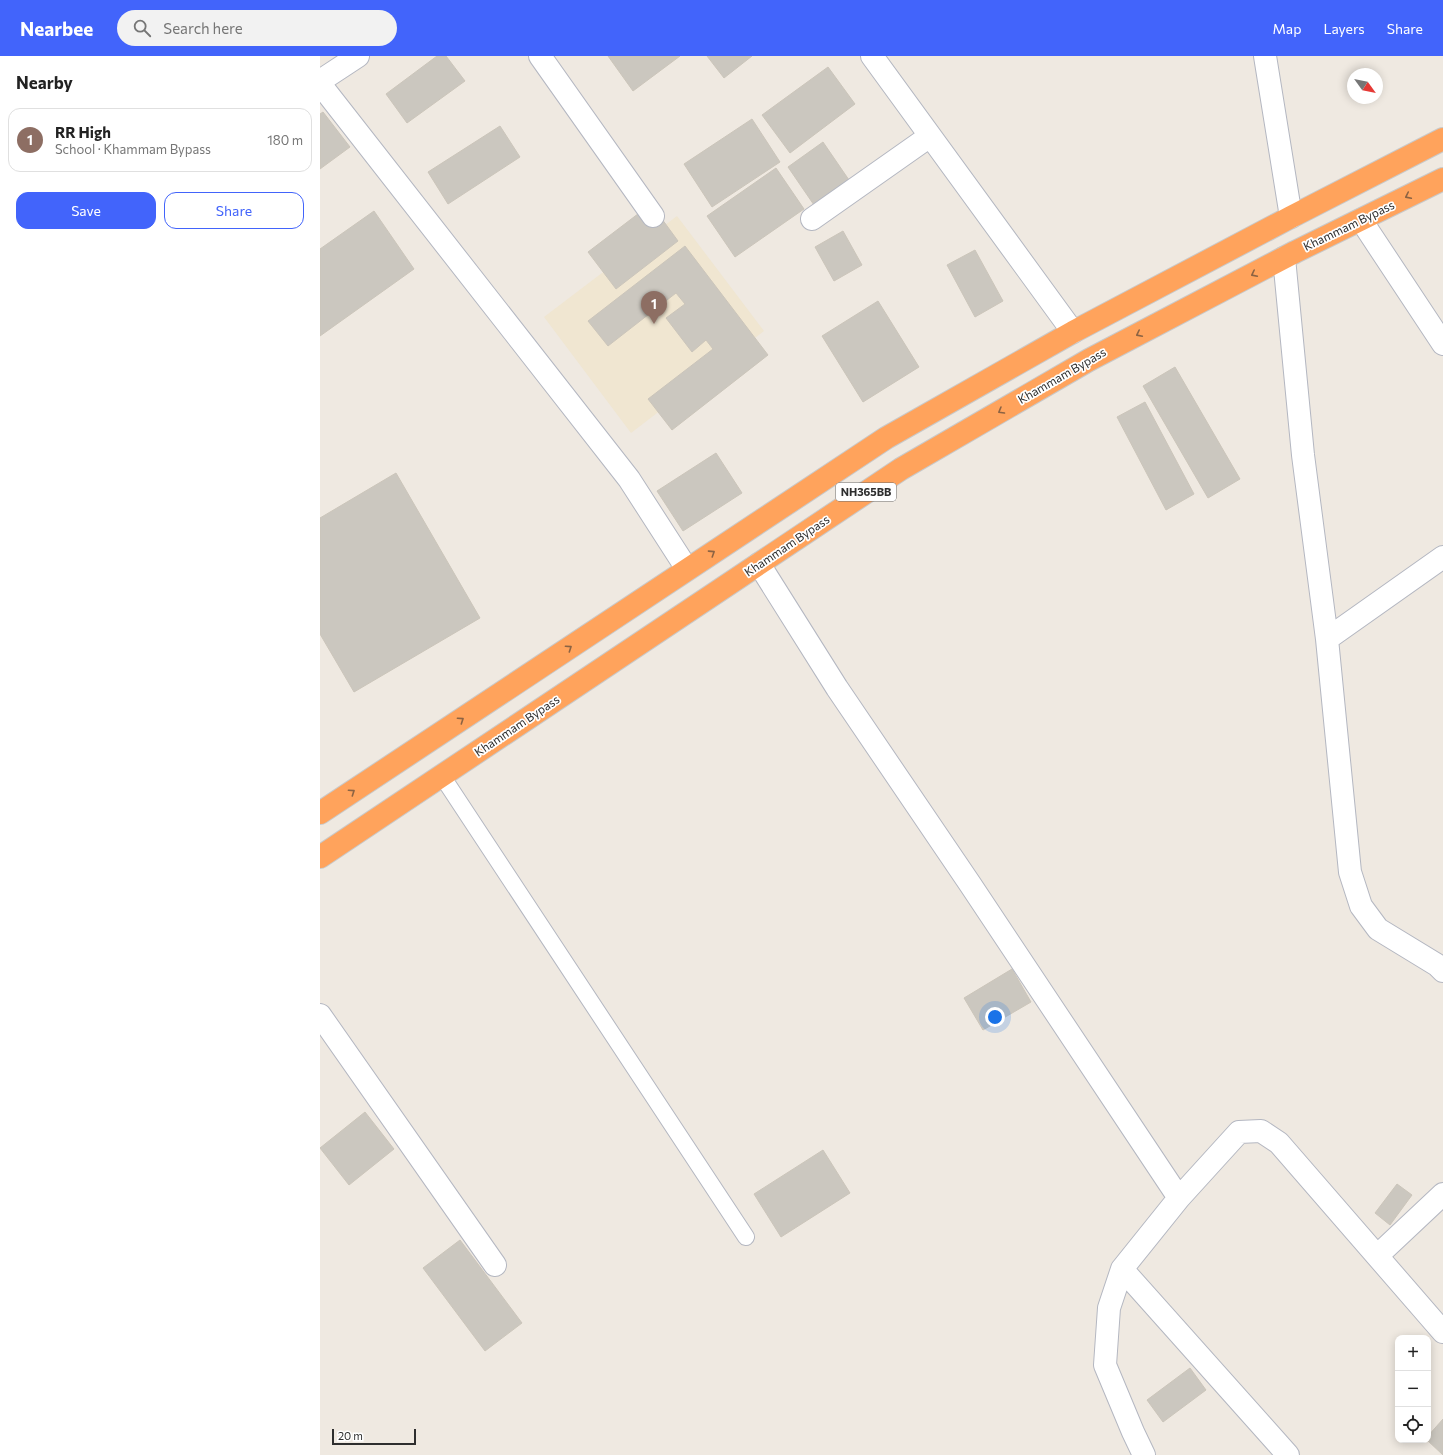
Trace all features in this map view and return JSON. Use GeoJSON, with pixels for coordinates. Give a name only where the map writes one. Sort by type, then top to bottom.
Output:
{"type":"FeatureCollection","features":[{"type":"Feature","properties":{"kind":"highway","name":"NH365BB"},"geometry":{"type":"LineString","coordinates":[[320,814],[886,438],[1073,332],[1443,139]]}},
{"type":"Feature","properties":{"kind":"highway","name":"Khammam Bypass"},"geometry":{"type":"LineString","coordinates":[[320,857],[902,469],[1089,360],[1284,258],[1443,179]]}},
{"type":"Feature","properties":{"kind":"street"},"geometry":{"type":"LineString","coordinates":[[320,81],[358,56]]}},
{"type":"Feature","properties":{"kind":"street"},"geometry":{"type":"LineString","coordinates":[[540,56],[653,216]]}},
{"type":"Feature","properties":{"kind":"street"},"geometry":{"type":"LineString","coordinates":[[872,56],[1073,332]]}},
{"type":"Feature","properties":{"kind":"street"},"geometry":{"type":"LineString","coordinates":[[1265,56],[1291,217]]}},
{"type":"Feature","properties":{"kind":"street"},"geometry":{"type":"LineString","coordinates":[[320,84],[629,479],[687,569]]}},
{"type":"Feature","properties":{"kind":"street"},"geometry":{"type":"LineString","coordinates":[[812,219],[930,136]]}},
{"type":"Feature","properties":{"kind":"street"},"geometry":{"type":"LineString","coordinates":[[1360,220],[1443,344]]}},
{"type":"Feature","properties":{"kind":"street"},"geometry":{"type":"LineString","coordinates":[[1284,258],[1303,455],[1327,639],[1350,872],[1361,906],[1378,929],[1437,965],[1443,971]]}},
{"type":"Feature","properties":{"kind":"street"},"geometry":{"type":"LineString","coordinates":[[1327,639],[1443,557]]}},
{"type":"Feature","properties":{"kind":"street"},"geometry":{"type":"LineString","coordinates":[[760,564],[837,688],[1179,1198]]}},
{"type":"Feature","properties":{"kind":"street"},"geometry":{"type":"LineString","coordinates":[[320,1015],[495,1265]]}},
{"type":"Feature","properties":{"kind":"street"},"geometry":{"type":"LineString","coordinates":[[1144,1455],[1105,1365],[1109,1308],[1122,1269],[1179,1198],[1239,1132],[1261,1131],[1279,1143],[1443,1332]]}},
{"type":"Feature","properties":{"kind":"street"},"geometry":{"type":"LineString","coordinates":[[1376,1256],[1443,1194]]}},
{"type":"Feature","properties":{"kind":"street"},"geometry":{"type":"LineString","coordinates":[[1122,1269],[1288,1455]]}},
{"type":"Feature","properties":{"kind":"lane"},"geometry":{"type":"LineString","coordinates":[[442,776],[746,1237]]}},
{"type":"Feature","properties":{"kind":"shaded area"},"geometry":{"type":"Polygon","coordinates":[[[677,216],[764,331],[631,433],[544,317],[677,216]]]}},
{"type":"Feature","properties":{"kind":"building"},"geometry":{"type":"Polygon","coordinates":[[[437,56],[446,56],[465,81],[407,123],[386,94],[437,56]]]}},
{"type":"Feature","properties":{"kind":"building"},"geometry":{"type":"Polygon","coordinates":[[[608,56],[680,56],[633,91],[608,56]]]}},
{"type":"Feature","properties":{"kind":"building"},"geometry":{"type":"Polygon","coordinates":[[[707,56],[752,56],[724,78],[707,56]]]}},
{"type":"Feature","properties":{"kind":"building"},"geometry":{"type":"Polygon","coordinates":[[[828,67],[855,104],[790,153],[762,115],[828,67]]]}},
{"type":"Feature","properties":{"kind":"building"},"geometry":{"type":"Polygon","coordinates":[[[323,112],[350,147],[320,169],[320,114],[323,112]]]}},
{"type":"Feature","properties":{"kind":"building"},"geometry":{"type":"Polygon","coordinates":[[[752,119],[780,162],[712,207],[684,164],[752,119]]]}},
{"type":"Feature","properties":{"kind":"building"},"geometry":{"type":"Polygon","coordinates":[[[500,126],[520,157],[448,204],[428,172],[500,126]]]}},
{"type":"Feature","properties":{"kind":"building"},"geometry":{"type":"Polygon","coordinates":[[[823,142],[849,180],[814,205],[788,167],[823,142]]]}},
{"type":"Feature","properties":{"kind":"building"},"geometry":{"type":"Polygon","coordinates":[[[776,168],[804,209],[735,257],[707,216],[776,168]]]}},
{"type":"Feature","properties":{"kind":"building"},"geometry":{"type":"Polygon","coordinates":[[[651,204],[678,241],[616,289],[588,252],[651,204]]]}},
{"type":"Feature","properties":{"kind":"building"},"geometry":{"type":"Polygon","coordinates":[[[374,211],[414,269],[320,336],[320,249],[374,211]]]}},
{"type":"Feature","properties":{"kind":"building"},"geometry":{"type":"Polygon","coordinates":[[[843,231],[862,265],[834,281],[815,247],[843,231]]]}},
{"type":"Feature","properties":{"kind":"building"},"geometry":{"type":"Polygon","coordinates":[[[685,246],[768,355],[672,430],[648,399],[713,349],[706,340],[692,352],[666,318],[685,304],[676,293],[608,346],[588,321],[685,246]]]}},
{"type":"Feature","properties":{"kind":"building"},"geometry":{"type":"Polygon","coordinates":[[[975,250],[1003,301],[975,317],[947,265],[975,250]]]}},
{"type":"Feature","properties":{"kind":"building"},"geometry":{"type":"Polygon","coordinates":[[[878,301],[919,367],[863,402],[822,336],[878,301]]]}},
{"type":"Feature","properties":{"kind":"building"},"geometry":{"type":"Polygon","coordinates":[[[1175,367],[1240,479],[1208,498],[1143,386],[1175,367]]]}},
{"type":"Feature","properties":{"kind":"building"},"geometry":{"type":"Polygon","coordinates":[[[1145,402],[1194,494],[1166,510],[1117,417],[1145,402]]]}},
{"type":"Feature","properties":{"kind":"building"},"geometry":{"type":"Polygon","coordinates":[[[716,453],[742,493],[683,531],[657,491],[716,453]]]}},
{"type":"Feature","properties":{"kind":"building"},"geometry":{"type":"Polygon","coordinates":[[[396,473],[480,618],[354,692],[320,634],[320,518],[396,473]]]}},
{"type":"Feature","properties":{"kind":"building"},"geometry":{"type":"Polygon","coordinates":[[[1012,969],[1031,1002],[983,1030],[964,998],[1012,969]]]}},
{"type":"Feature","properties":{"kind":"building"},"geometry":{"type":"Polygon","coordinates":[[[365,1112],[394,1149],[349,1185],[320,1148],[365,1112]]]}},
{"type":"Feature","properties":{"kind":"building"},"geometry":{"type":"Polygon","coordinates":[[[823,1150],[850,1193],[781,1237],[754,1194],[823,1150]]]}},
{"type":"Feature","properties":{"kind":"building"},"geometry":{"type":"Polygon","coordinates":[[[1397,1184],[1412,1195],[1390,1225],[1375,1213],[1397,1184]]]}},
{"type":"Feature","properties":{"kind":"building"},"geometry":{"type":"Polygon","coordinates":[[[460,1240],[522,1323],[485,1351],[423,1268],[460,1240]]]}},
{"type":"Feature","properties":{"kind":"building"},"geometry":{"type":"Polygon","coordinates":[[[1190,1368],[1206,1390],[1163,1422],[1147,1400],[1190,1368]]]}},
{"type":"Feature","properties":{"kind":"building"},"geometry":{"type":"Polygon","coordinates":[[[1443,1419],[1443,1455],[1430,1443],[1431,1433],[1443,1419]]]}},
{"type":"Feature","properties":{"kind":"place","name":"RR High"},"geometry":{"type":"Point","coordinates":[654,324]}}]}
